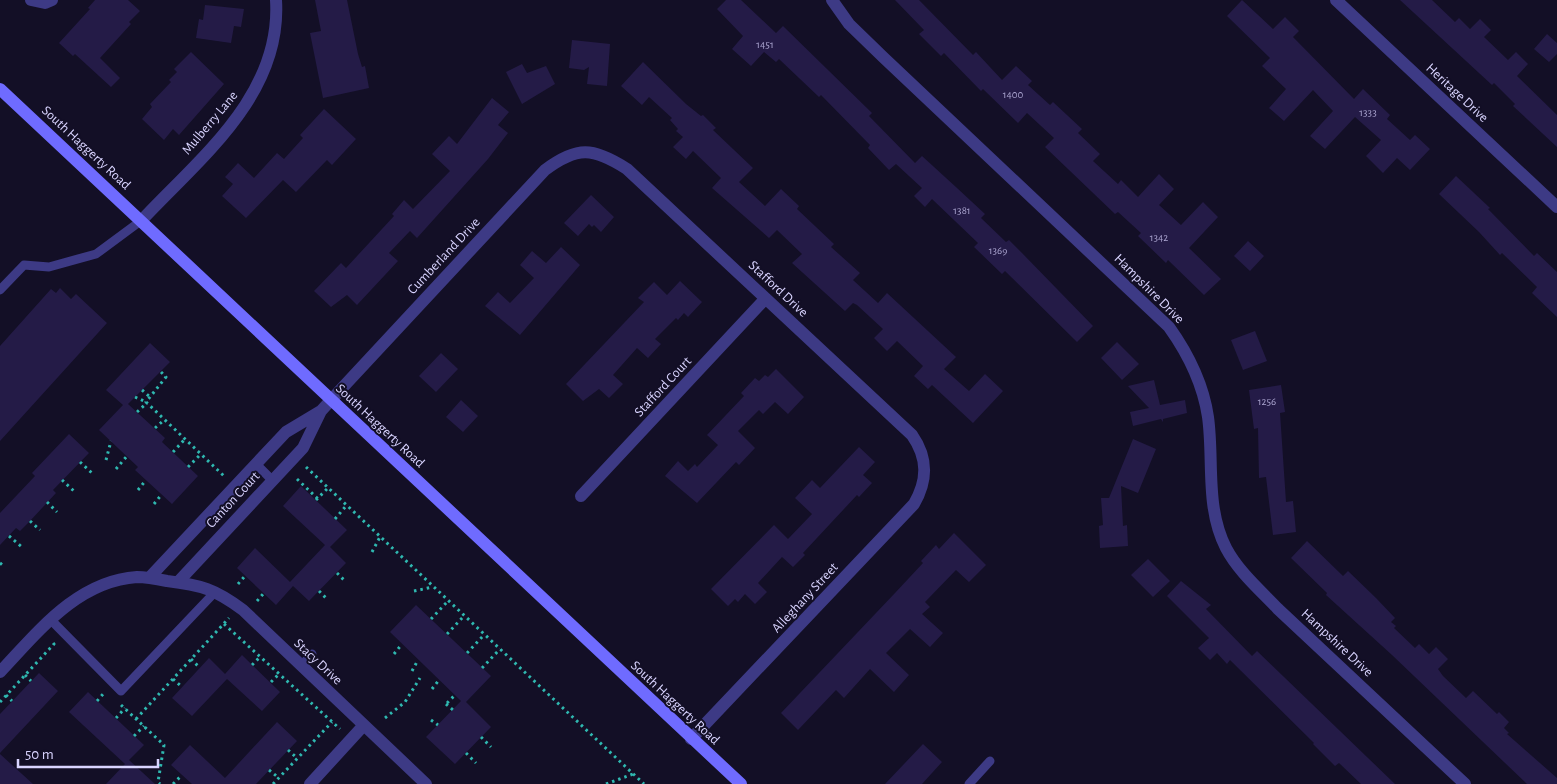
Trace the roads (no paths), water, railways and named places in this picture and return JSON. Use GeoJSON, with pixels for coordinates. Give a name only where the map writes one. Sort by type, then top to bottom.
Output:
{"type":"FeatureCollection","features":[{"type":"Feature","properties":{"kind":"main road","name":"South Haggerty Road"},"geometry":{"type":"LineString","coordinates":[[0,89],[142,220],[330,400],[741,784]]}},
{"type":"Feature","properties":{"kind":"street"},"geometry":{"type":"LineString","coordinates":[[31,0],[45,2],[52,0]]}},
{"type":"Feature","properties":{"kind":"street","name":"Mulberry Lane"},"geometry":{"type":"LineString","coordinates":[[142,220],[230,126],[259,84],[269,61],[273,42],[276,0]]}},
{"type":"Feature","properties":{"kind":"street","name":"Hampshire Drive"},"geometry":{"type":"LineString","coordinates":[[832,0],[849,24],[876,51],[1169,327],[1186,351],[1200,385],[1208,416],[1211,488],[1227,549],[1248,578],[1266,596],[1465,784]]}},
{"type":"Feature","properties":{"kind":"street","name":"Heritage Drive"},"geometry":{"type":"LineString","coordinates":[[1336,0],[1557,207]]}},
{"type":"Feature","properties":{"kind":"street","name":"Stafford Drive"},"geometry":{"type":"LineString","coordinates":[[590,152],[609,157],[627,169],[912,435],[923,456],[925,468]]}},
{"type":"Feature","properties":{"kind":"street","name":"Cumberland Drive"},"geometry":{"type":"LineString","coordinates":[[330,400],[544,170],[571,153],[590,152]]}},
{"type":"Feature","properties":{"kind":"street","name":"Stafford Court"},"geometry":{"type":"LineString","coordinates":[[581,496],[766,299]]}},
{"type":"Feature","properties":{"kind":"street","name":"Canton Court"},"geometry":{"type":"LineString","coordinates":[[178,582],[303,448],[322,411],[330,400]]}},
{"type":"Feature","properties":{"kind":"street","name":"Canton Court"},"geometry":{"type":"LineString","coordinates":[[149,578],[286,432],[322,411]]}},
{"type":"Feature","properties":{"kind":"street","name":"Alleghany Street"},"geometry":{"type":"LineString","coordinates":[[691,739],[914,504],[922,486],[925,468]]}},
{"type":"Feature","properties":{"kind":"street"},"geometry":{"type":"LineString","coordinates":[[0,672],[50,619],[84,594],[104,585],[126,579],[149,578],[178,582]]}},
{"type":"Feature","properties":{"kind":"street","name":"Stacy Drive"},"geometry":{"type":"LineString","coordinates":[[178,582],[200,585],[243,610],[426,784]]}},
{"type":"Feature","properties":{"kind":"street"},"geometry":{"type":"LineString","coordinates":[[310,784],[364,725]]}},
{"type":"Feature","properties":{"kind":"lane"},"geometry":{"type":"LineString","coordinates":[[0,290],[24,265],[49,267],[96,254],[142,220]]}},
{"type":"Feature","properties":{"kind":"lane"},"geometry":{"type":"LineString","coordinates":[[256,464],[272,480]]}},
{"type":"Feature","properties":{"kind":"lane"},"geometry":{"type":"LineString","coordinates":[[50,619],[121,691],[215,592]]}},
{"type":"Feature","properties":{"kind":"lane"},"geometry":{"type":"LineString","coordinates":[[301,666],[312,654]]}},
{"type":"Feature","properties":{"kind":"lane"},"geometry":{"type":"LineString","coordinates":[[969,784],[990,762]]}}]}
